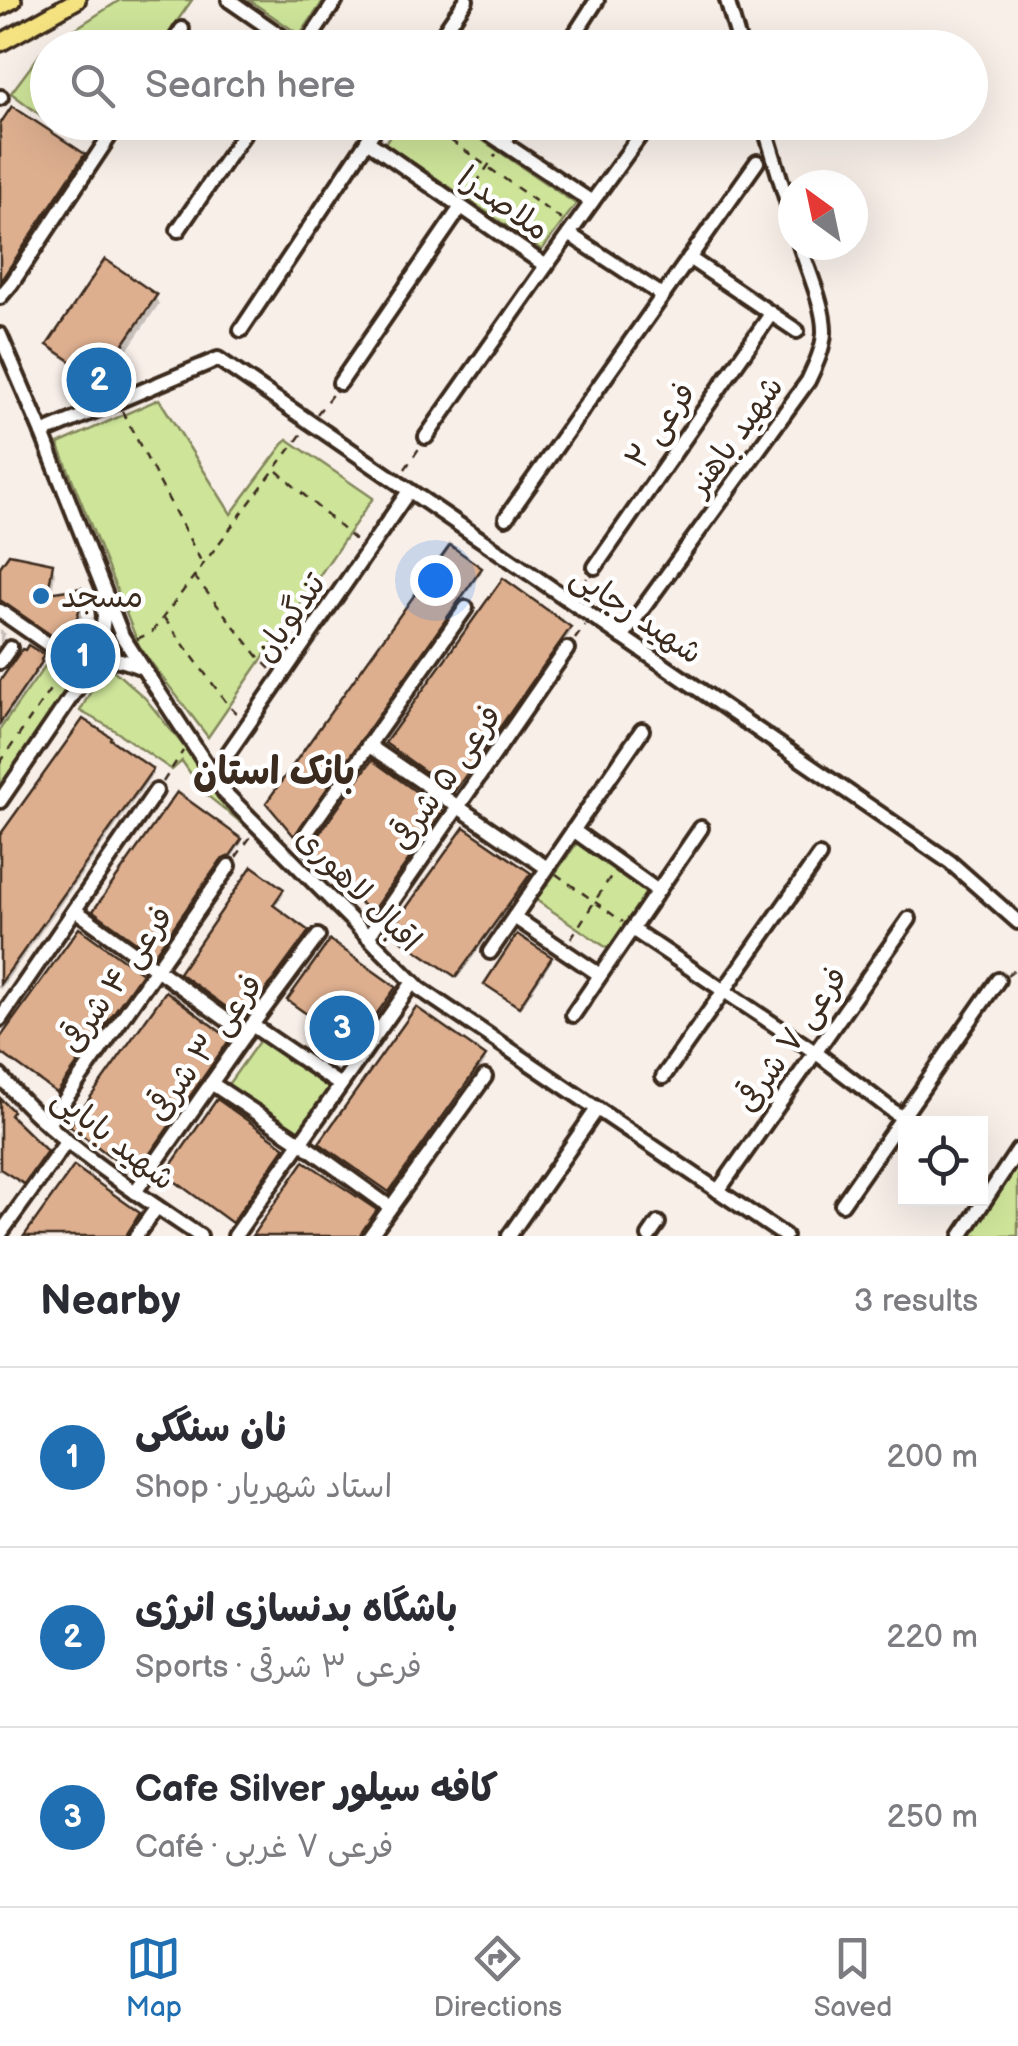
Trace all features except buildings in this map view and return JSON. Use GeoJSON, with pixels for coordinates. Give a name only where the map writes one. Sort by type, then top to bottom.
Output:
{"type":"FeatureCollection","features":[{"type":"Feature","properties":{"kind":"main road"},"geometry":{"type":"LineString","coordinates":[[0,8],[13,0]]}},
{"type":"Feature","properties":{"kind":"main road"},"geometry":{"type":"LineString","coordinates":[[0,43],[77,0]]}},
{"type":"Feature","properties":{"kind":"street"},"geometry":{"type":"LineString","coordinates":[[230,0],[274,30]]}},
{"type":"Feature","properties":{"kind":"street"},"geometry":{"type":"LineString","coordinates":[[314,30],[336,0]]}},
{"type":"Feature","properties":{"kind":"street"},"geometry":{"type":"LineString","coordinates":[[445,30],[466,0]]}},
{"type":"Feature","properties":{"kind":"street"},"geometry":{"type":"LineString","coordinates":[[578,30],[597,0]]}},
{"type":"Feature","properties":{"kind":"street"},"geometry":{"type":"LineString","coordinates":[[727,0],[736,30]]}},
{"type":"Feature","properties":{"kind":"street"},"geometry":{"type":"LineString","coordinates":[[0,296],[108,140]]}},
{"type":"Feature","properties":{"kind":"street"},"geometry":{"type":"LineString","coordinates":[[178,230],[240,140]]}},
{"type":"Feature","properties":{"kind":"street","name":"ملاصدرا"},"geometry":{"type":"LineString","coordinates":[[367,141],[546,266],[592,202],[499,140]]}},
{"type":"Feature","properties":{"kind":"street"},"geometry":{"type":"LineString","coordinates":[[592,202],[637,140]]}},
{"type":"Feature","properties":{"kind":"street"},"geometry":{"type":"LineString","coordinates":[[769,140],[778,170]]}},
{"type":"Feature","properties":{"kind":"street"},"geometry":{"type":"LineString","coordinates":[[241,330],[367,141]]}},
{"type":"Feature","properties":{"kind":"street"},"geometry":{"type":"LineString","coordinates":[[506,518],[758,162]]}},
{"type":"Feature","properties":{"kind":"street"},"geometry":{"type":"LineString","coordinates":[[340,384],[461,207]]}},
{"type":"Feature","properties":{"kind":"street","name":"ملاصدرا"},"geometry":{"type":"LineString","coordinates":[[571,231],[662,296]]}},
{"type":"Feature","properties":{"kind":"street"},"geometry":{"type":"LineString","coordinates":[[688,258],[797,331]]}},
{"type":"Feature","properties":{"kind":"street","name":"شهید باهنر"},"geometry":{"type":"LineString","coordinates":[[622,637],[808,381],[824,334],[822,314],[805,260]]}},
{"type":"Feature","properties":{"kind":"street"},"geometry":{"type":"LineString","coordinates":[[426,438],[546,266]]}},
{"type":"Feature","properties":{"kind":"street","name":"فرعی ۲"},"geometry":{"type":"LineString","coordinates":[[595,567],[770,314]]}},
{"type":"Feature","properties":{"kind":"street","name":"اقبال لاهوری"},"geometry":{"type":"LineString","coordinates":[[0,335],[122,636],[225,793],[413,982],[786,1236]]}},
{"type":"Feature","properties":{"kind":"street","name":"شهید رجایی"},"geometry":{"type":"LineString","coordinates":[[116,401],[218,359],[950,862],[1018,922]]}},
{"type":"Feature","properties":{"kind":"street"},"geometry":{"type":"LineString","coordinates":[[42,432],[116,401]]}},
{"type":"Feature","properties":{"kind":"street","name":"تندگویان"},"geometry":{"type":"LineString","coordinates":[[213,775],[409,490]]}},
{"type":"Feature","properties":{"kind":"street"},"geometry":{"type":"LineString","coordinates":[[0,801],[88,672],[101,643],[104,616],[100,580]]}},
{"type":"Feature","properties":{"kind":"street"},"geometry":{"type":"LineString","coordinates":[[308,831],[466,608]]}},
{"type":"Feature","properties":{"kind":"street"},"geometry":{"type":"LineString","coordinates":[[0,611],[88,672]]}},
{"type":"Feature","properties":{"kind":"street"},"geometry":{"type":"LineString","coordinates":[[0,662],[10,648]]}},
{"type":"Feature","properties":{"kind":"street","name":"فرعی ۵ شرقی"},"geometry":{"type":"LineString","coordinates":[[368,936],[567,649]]}},
{"type":"Feature","properties":{"kind":"street"},"geometry":{"type":"LineString","coordinates":[[88,672],[107,660],[120,658],[143,668]]}},
{"type":"Feature","properties":{"kind":"street"},"geometry":{"type":"LineString","coordinates":[[490,952],[642,730]]}},
{"type":"Feature","properties":{"kind":"street"},"geometry":{"type":"LineString","coordinates":[[368,745],[548,868]]}},
{"type":"Feature","properties":{"kind":"street"},"geometry":{"type":"LineString","coordinates":[[0,1020],[156,791]]}},
{"type":"Feature","properties":{"kind":"street"},"geometry":{"type":"LineString","coordinates":[[573,1015],[701,828]]}},
{"type":"Feature","properties":{"kind":"street"},"geometry":{"type":"LineString","coordinates":[[573,830],[658,891]]}},
{"type":"Feature","properties":{"kind":"street"},"geometry":{"type":"LineString","coordinates":[[663,1077],[819,856]]}},
{"type":"Feature","properties":{"kind":"street","name":"فرعی ۴ شرقی"},"geometry":{"type":"LineString","coordinates":[[48,1124],[229,866]]}},
{"type":"Feature","properties":{"kind":"street"},"geometry":{"type":"LineString","coordinates":[[76,910],[156,971],[340,1085]]}},
{"type":"Feature","properties":{"kind":"street"},"geometry":{"type":"LineString","coordinates":[[514,918],[600,975]]}},
{"type":"Feature","properties":{"kind":"street","name":"فرعی ۷ شرقی"},"geometry":{"type":"LineString","coordinates":[[718,1190],[908,919]]}},
{"type":"Feature","properties":{"kind":"street"},"geometry":{"type":"LineString","coordinates":[[632,929],[815,1052],[899,1116]]}},
{"type":"Feature","properties":{"kind":"street","name":"فرعی ۳ شرقی"},"geometry":{"type":"LineString","coordinates":[[135,1192],[318,936]]}},
{"type":"Feature","properties":{"kind":"street"},"geometry":{"type":"LineString","coordinates":[[903,1116],[998,980]]}},
{"type":"Feature","properties":{"kind":"street"},"geometry":{"type":"LineString","coordinates":[[234,1236],[413,982]]}},
{"type":"Feature","properties":{"kind":"street","name":"شهید بابایی"},"geometry":{"type":"LineString","coordinates":[[0,1076],[66,1141],[200,1236]]}},
{"type":"Feature","properties":{"kind":"street"},"geometry":{"type":"LineString","coordinates":[[370,1236],[485,1077]]}},
{"type":"Feature","properties":{"kind":"street"},"geometry":{"type":"LineString","coordinates":[[211,1083],[390,1207]]}},
{"type":"Feature","properties":{"kind":"street"},"geometry":{"type":"LineString","coordinates":[[509,1236],[597,1109]]}},
{"type":"Feature","properties":{"kind":"street"},"geometry":{"type":"LineString","coordinates":[[842,1204],[898,1124]]}},
{"type":"Feature","properties":{"kind":"street"},"geometry":{"type":"LineString","coordinates":[[1,1231],[66,1141]]}},
{"type":"Feature","properties":{"kind":"street"},"geometry":{"type":"LineString","coordinates":[[961,1236],[1018,1150]]}},
{"type":"Feature","properties":{"kind":"street"},"geometry":{"type":"LineString","coordinates":[[136,1236],[156,1206]]}},
{"type":"Feature","properties":{"kind":"street"},"geometry":{"type":"LineString","coordinates":[[649,1236],[658,1223]]}},
{"type":"Feature","properties":{"kind":"path"},"geometry":{"type":"LineString","coordinates":[[450,140],[571,231]]}},
{"type":"Feature","properties":{"kind":"path"},"geometry":{"type":"LineString","coordinates":[[461,207],[503,143]]}},
{"type":"Feature","properties":{"kind":"path"},"geometry":{"type":"LineString","coordinates":[[136,639],[152,632],[340,384]]}},
{"type":"Feature","properties":{"kind":"path"},"geometry":{"type":"LineString","coordinates":[[116,401],[203,565]]}},
{"type":"Feature","properties":{"kind":"path"},"geometry":{"type":"LineString","coordinates":[[396,482],[426,438]]}},
{"type":"Feature","properties":{"kind":"path"},"geometry":{"type":"LineString","coordinates":[[276,470],[367,552]]}},
{"type":"Feature","properties":{"kind":"path"},"geometry":{"type":"LineString","coordinates":[[570,601],[595,567]]}},
{"type":"Feature","properties":{"kind":"path"},"geometry":{"type":"LineString","coordinates":[[194,576],[261,660],[281,676]]}},
{"type":"Feature","properties":{"kind":"path"},"geometry":{"type":"LineString","coordinates":[[164,616],[229,706],[248,724]]}},
{"type":"Feature","properties":{"kind":"path"},"geometry":{"type":"LineString","coordinates":[[567,649],[592,616]]}},
{"type":"Feature","properties":{"kind":"path"},"geometry":{"type":"LineString","coordinates":[[0,763],[64,670]]}},
{"type":"Feature","properties":{"kind":"path"},"geometry":{"type":"LineString","coordinates":[[156,791],[190,740]]}},
{"type":"Feature","properties":{"kind":"path"},"geometry":{"type":"LineString","coordinates":[[229,866],[258,826]]}},
{"type":"Feature","properties":{"kind":"path"},"geometry":{"type":"LineString","coordinates":[[563,950],[619,863]]}},
{"type":"Feature","properties":{"kind":"path"},"geometry":{"type":"LineString","coordinates":[[548,868],[632,929]]}},
{"type":"Feature","properties":{"kind":"green space"},"geometry":{"type":"Polygon","coordinates":[[[120,0],[192,0],[171,30],[73,30],[120,0]]]}},
{"type":"Feature","properties":{"kind":"green space"},"geometry":{"type":"Polygon","coordinates":[[[249,0],[324,0],[303,30],[293,30],[249,0]]]}},
{"type":"Feature","properties":{"kind":"green space"},"geometry":{"type":"Polygon","coordinates":[[[30,68],[30,107],[11,93],[30,68]]]}},
{"type":"Feature","properties":{"kind":"green space"},"geometry":{"type":"Polygon","coordinates":[[[482,140],[576,204],[542,250],[385,143],[482,140]]]}},
{"type":"Feature","properties":{"kind":"green space"},"geometry":{"type":"Polygon","coordinates":[[[159,399],[231,514],[287,439],[373,498],[208,737],[140,648],[58,444],[159,399]]]}},
{"type":"Feature","properties":{"kind":"green space"},"geometry":{"type":"Polygon","coordinates":[[[50,659],[76,680],[0,791],[0,729],[50,659]]]}},
{"type":"Feature","properties":{"kind":"green space"},"geometry":{"type":"Polygon","coordinates":[[[112,669],[145,698],[253,832],[204,793],[182,761],[172,770],[80,711],[100,675],[112,669]]]}},
{"type":"Feature","properties":{"kind":"green space"},"geometry":{"type":"Polygon","coordinates":[[[577,843],[649,894],[610,950],[536,900],[577,843]]]}},
{"type":"Feature","properties":{"kind":"green space"},"geometry":{"type":"Polygon","coordinates":[[[260,1040],[331,1090],[298,1136],[227,1086],[260,1040]]]}},
{"type":"Feature","properties":{"kind":"green space"},"geometry":{"type":"Polygon","coordinates":[[[1018,1164],[1018,1236],[970,1236],[1018,1164]]]}},
{"type":"Feature","properties":{"kind":"place","name":"باشگاه بدنسازی انرژی"},"geometry":{"type":"Point","coordinates":[99,380]}},
{"type":"Feature","properties":{"kind":"place","name":"مسجد"},"geometry":{"type":"Point","coordinates":[41,596]}},
{"type":"Feature","properties":{"kind":"place","name":"نان سنگکی"},"geometry":{"type":"Point","coordinates":[83,656]}},
{"type":"Feature","properties":{"kind":"place","name":"Cafe Silver کافه سیلور"},"geometry":{"type":"Point","coordinates":[342,1028]}},
{"type":"Feature","properties":{"kind":"district","name":"بانک استان"},"geometry":{"type":"Point","coordinates":[274,771]}}]}
